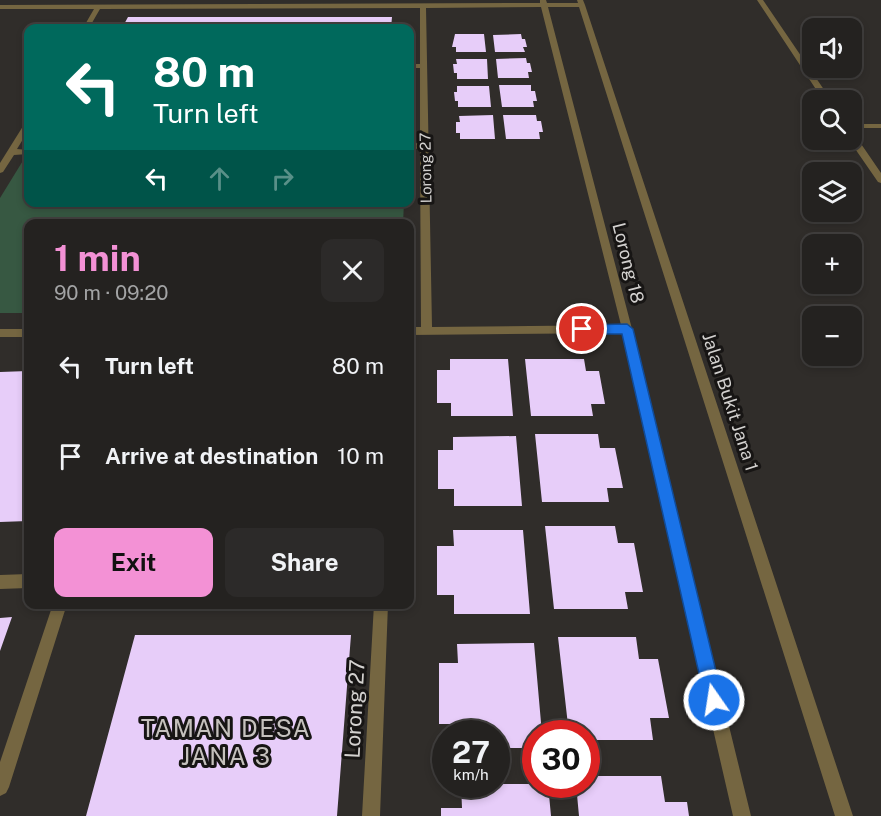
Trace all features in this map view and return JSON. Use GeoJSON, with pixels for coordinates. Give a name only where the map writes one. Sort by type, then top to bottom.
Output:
{"type":"FeatureCollection","features":[{"type":"Feature","properties":{"kind":"street"},"geometry":{"type":"LineString","coordinates":[[759,0],[820,90]]}},
{"type":"Feature","properties":{"kind":"street","name":"Lorong 18"},"geometry":{"type":"LineString","coordinates":[[544,2],[627,329],[742,816]]}},
{"type":"Feature","properties":{"kind":"street"},"geometry":{"type":"LineString","coordinates":[[0,7],[423,6],[581,2]]}},
{"type":"Feature","properties":{"kind":"street","name":"Jalan Bukit Jana 1"},"geometry":{"type":"LineString","coordinates":[[581,2],[844,816]]}},
{"type":"Feature","properties":{"kind":"street","name":"Lorong 27"},"geometry":{"type":"LineString","coordinates":[[423,6],[427,330]]}},
{"type":"Feature","properties":{"kind":"street"},"geometry":{"type":"LineString","coordinates":[[88,24],[98,8]]}},
{"type":"Feature","properties":{"kind":"street"},"geometry":{"type":"LineString","coordinates":[[414,66],[424,66]]}},
{"type":"Feature","properties":{"kind":"street"},"geometry":{"type":"LineString","coordinates":[[862,126],[881,126]]}},
{"type":"Feature","properties":{"kind":"street"},"geometry":{"type":"LineString","coordinates":[[0,170],[24,131]]}},
{"type":"Feature","properties":{"kind":"street"},"geometry":{"type":"LineString","coordinates":[[414,146],[425,146]]}},
{"type":"Feature","properties":{"kind":"street"},"geometry":{"type":"LineString","coordinates":[[861,150],[881,180]]}},
{"type":"Feature","properties":{"kind":"street"},"geometry":{"type":"LineString","coordinates":[[11,152],[24,152]]}},
{"type":"Feature","properties":{"kind":"street"},"geometry":{"type":"LineString","coordinates":[[414,331],[627,329]]}},
{"type":"Feature","properties":{"kind":"street"},"geometry":{"type":"LineString","coordinates":[[0,333],[24,333]]}},
{"type":"Feature","properties":{"kind":"street"},"geometry":{"type":"LineString","coordinates":[[0,582],[24,581]]}},
{"type":"Feature","properties":{"kind":"street"},"geometry":{"type":"LineString","coordinates":[[0,788],[58,609]]}},
{"type":"Feature","properties":{"kind":"street","name":"Lorong 27"},"geometry":{"type":"LineString","coordinates":[[371,816],[381,609]]}},
{"type":"Feature","properties":{"kind":"green space"},"geometry":{"type":"Polygon","coordinates":[[[24,159],[24,207],[404,207],[403,219],[24,219],[24,313],[0,313],[0,198],[24,159]]]}},
{"type":"Feature","properties":{"kind":"building"},"geometry":{"type":"Polygon","coordinates":[[[128,17],[392,17],[391,24],[124,24],[128,17]]]}},
{"type":"Feature","properties":{"kind":"building"},"geometry":{"type":"Polygon","coordinates":[[[455,34],[484,34],[486,52],[456,52],[456,47],[452,47],[455,34]]]}},
{"type":"Feature","properties":{"kind":"building"},"geometry":{"type":"Polygon","coordinates":[[[521,34],[527,47],[523,47],[525,52],[495,52],[493,35],[521,34]]]}},
{"type":"Feature","properties":{"kind":"building"},"geometry":{"type":"Polygon","coordinates":[[[526,58],[532,72],[528,72],[529,78],[498,78],[496,59],[526,58]]]}},
{"type":"Feature","properties":{"kind":"building"},"geometry":{"type":"Polygon","coordinates":[[[456,59],[487,59],[488,79],[457,79],[453,64],[457,64],[456,59]]]}},
{"type":"Feature","properties":{"kind":"building"},"geometry":{"type":"Polygon","coordinates":[[[499,85],[531,85],[531,91],[535,91],[537,101],[533,101],[534,107],[502,107],[499,85]]]}},
{"type":"Feature","properties":{"kind":"building"},"geometry":{"type":"Polygon","coordinates":[[[457,86],[489,86],[491,107],[458,107],[454,92],[457,92],[457,86]]]}},
{"type":"Feature","properties":{"kind":"building"},"geometry":{"type":"Polygon","coordinates":[[[493,115],[495,139],[460,139],[460,133],[456,133],[456,122],[460,122],[459,116],[493,115]]]}},
{"type":"Feature","properties":{"kind":"building"},"geometry":{"type":"Polygon","coordinates":[[[503,115],[536,115],[537,121],[541,121],[543,132],[539,132],[540,139],[506,139],[503,115]]]}},
{"type":"Feature","properties":{"kind":"building"},"geometry":{"type":"Polygon","coordinates":[[[450,359],[508,359],[513,416],[451,416],[451,403],[437,403],[437,370],[450,370],[450,359]]]}},
{"type":"Feature","properties":{"kind":"building"},"geometry":{"type":"Polygon","coordinates":[[[525,359],[584,359],[586,371],[599,371],[605,404],[591,404],[593,416],[531,416],[525,359]]]}},
{"type":"Feature","properties":{"kind":"building"},"geometry":{"type":"Polygon","coordinates":[[[24,371],[24,521],[0,522],[0,372],[24,371]]]}},
{"type":"Feature","properties":{"kind":"building"},"geometry":{"type":"Polygon","coordinates":[[[535,434],[598,434],[600,448],[615,448],[623,488],[607,488],[609,502],[542,502],[535,434]]]}},
{"type":"Feature","properties":{"kind":"building"},"geometry":{"type":"Polygon","coordinates":[[[516,436],[522,506],[454,506],[454,489],[438,489],[438,450],[453,450],[453,437],[516,436]]]}},
{"type":"Feature","properties":{"kind":"building"},"geometry":{"type":"Polygon","coordinates":[[[545,526],[615,526],[618,543],[634,543],[643,592],[625,592],[628,609],[554,609],[545,526]]]}},
{"type":"Feature","properties":{"kind":"building"},"geometry":{"type":"Polygon","coordinates":[[[453,530],[523,530],[530,614],[454,614],[454,595],[437,595],[437,546],[454,546],[453,530]]]}},
{"type":"Feature","properties":{"kind":"building"},"geometry":{"type":"Polygon","coordinates":[[[12,617],[0,651],[0,618],[12,617]]]}},
{"type":"Feature","properties":{"kind":"building"},"geometry":{"type":"Polygon","coordinates":[[[135,635],[351,635],[337,816],[86,816],[135,635]]]}},
{"type":"Feature","properties":{"kind":"building"},"geometry":{"type":"Polygon","coordinates":[[[558,637],[636,637],[639,659],[658,659],[669,718],[650,718],[653,740],[600,740],[600,720],[567,720],[558,637]]]}},
{"type":"Feature","properties":{"kind":"building"},"geometry":{"type":"Polygon","coordinates":[[[534,643],[541,720],[522,720],[522,748],[510,748],[510,720],[439,720],[439,663],[458,663],[457,644],[534,643]]]}},
{"type":"Feature","properties":{"kind":"building"},"geometry":{"type":"Polygon","coordinates":[[[600,776],[661,776],[665,802],[687,802],[689,816],[579,816],[577,798],[600,798],[600,776]]]}},
{"type":"Feature","properties":{"kind":"building"},"geometry":{"type":"Polygon","coordinates":[[[510,784],[522,784],[522,798],[549,798],[551,816],[441,816],[441,808],[462,808],[462,798],[510,798],[510,784]]]}},
{"type":"Feature","properties":{"kind":"district","name":"TAMAN DESA JANA 3"},"geometry":{"type":"Point","coordinates":[226,743]}},
{"type":"Feature","properties":{"kind":"route"},"geometry":{"type":"LineString","coordinates":[[582,329],[627,329],[714,700]]}}]}
